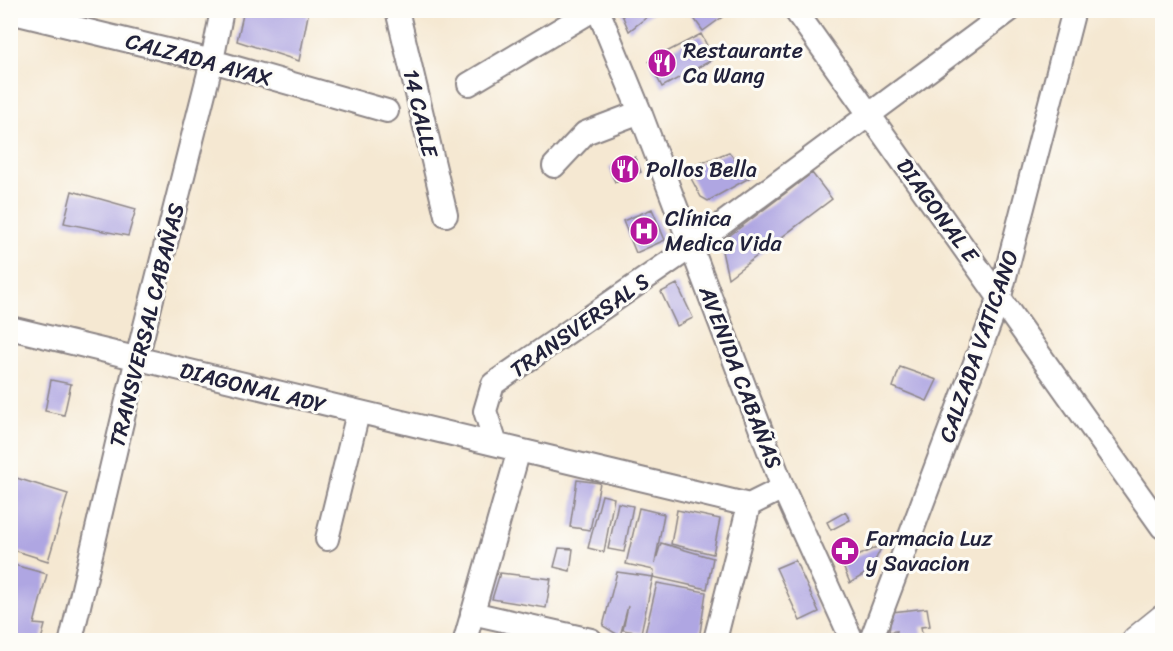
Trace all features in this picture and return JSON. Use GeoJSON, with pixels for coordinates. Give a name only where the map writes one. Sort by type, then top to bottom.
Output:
{"type":"FeatureCollection","features":[{"type":"Feature","properties":{"kind":"main road"},"geometry":{"type":"LineString","coordinates":[[1136,640],[1162,619]]}},
{"type":"Feature","properties":{"kind":"street","name":"TRANSVERSAL CABAÑAS"},"geometry":{"type":"LineString","coordinates":[[71,640],[137,358],[212,61],[222,10]]}},
{"type":"Feature","properties":{"kind":"street","name":"14 CALLE"},"geometry":{"type":"LineString","coordinates":[[398,10],[446,215]]}},
{"type":"Feature","properties":{"kind":"street"},"geometry":{"type":"LineString","coordinates":[[469,84],[596,10]]}},
{"type":"Feature","properties":{"kind":"street","name":"AVENIDA CABAÑAS"},"geometry":{"type":"LineString","coordinates":[[596,10],[640,112],[783,488],[852,640]]}},
{"type":"Feature","properties":{"kind":"street","name":"DIAGONAL E"},"geometry":{"type":"LineString","coordinates":[[795,10],[1162,527]]}},
{"type":"Feature","properties":{"kind":"street","name":"TRANSVERSAL S"},"geometry":{"type":"LineString","coordinates":[[496,444],[485,411],[493,384],[691,247],[1010,10]]}},
{"type":"Feature","properties":{"kind":"street","name":"CALZADA VATICANO"},"geometry":{"type":"LineString","coordinates":[[871,640],[1000,296],[1074,10]]}},
{"type":"Feature","properties":{"kind":"street","name":"CALZADA AYAX"},"geometry":{"type":"LineString","coordinates":[[10,12],[212,61],[387,111]]}},
{"type":"Feature","properties":{"kind":"street"},"geometry":{"type":"LineString","coordinates":[[554,166],[585,133],[640,112]]}},
{"type":"Feature","properties":{"kind":"street","name":"DIAGONAL ADY"},"geometry":{"type":"LineString","coordinates":[[10,328],[358,413],[496,444]]}},
{"type":"Feature","properties":{"kind":"street"},"geometry":{"type":"LineString","coordinates":[[327,539],[358,413]]}},
{"type":"Feature","properties":{"kind":"street"},"geometry":{"type":"LineString","coordinates":[[496,444],[750,505],[783,488]]}},
{"type":"Feature","properties":{"kind":"street"},"geometry":{"type":"LineString","coordinates":[[465,640],[519,450]]}},
{"type":"Feature","properties":{"kind":"street"},"geometry":{"type":"LineString","coordinates":[[716,640],[750,505]]}},
{"type":"Feature","properties":{"kind":"street"},"geometry":{"type":"LineString","coordinates":[[472,613],[591,640]]}},
{"type":"Feature","properties":{"kind":"building"},"geometry":{"type":"Polygon","coordinates":[[[244,10],[309,10],[299,61],[237,41],[244,10]]]}},
{"type":"Feature","properties":{"kind":"building"},"geometry":{"type":"Polygon","coordinates":[[[620,10],[656,10],[629,31],[620,10]]]}},
{"type":"Feature","properties":{"kind":"building"},"geometry":{"type":"Polygon","coordinates":[[[688,10],[732,10],[703,31],[688,10]]]}},
{"type":"Feature","properties":{"kind":"building"},"geometry":{"type":"Polygon","coordinates":[[[701,34],[714,59],[662,87],[649,61],[701,34]]]}},
{"type":"Feature","properties":{"kind":"building"},"geometry":{"type":"Polygon","coordinates":[[[729,152],[749,178],[708,201],[701,197],[686,169],[729,152]]]}},
{"type":"Feature","properties":{"kind":"building","name":"Pollos Bella"},"geometry":{"type":"Polygon","coordinates":[[[635,157],[641,172],[615,182],[609,167],[635,157]]]}},
{"type":"Feature","properties":{"kind":"building"},"geometry":{"type":"Polygon","coordinates":[[[812,173],[832,199],[728,278],[722,251],[729,236],[812,173]]]}},
{"type":"Feature","properties":{"kind":"building"},"geometry":{"type":"Polygon","coordinates":[[[72,191],[136,209],[128,236],[64,223],[72,191]]]}},
{"type":"Feature","properties":{"kind":"building","name":"Clínica Medica Vida"},"geometry":{"type":"Polygon","coordinates":[[[652,209],[665,240],[636,253],[623,221],[652,209]]]}},
{"type":"Feature","properties":{"kind":"building"},"geometry":{"type":"Polygon","coordinates":[[[677,284],[693,318],[677,326],[661,292],[677,284]]]}},
{"type":"Feature","properties":{"kind":"building"},"geometry":{"type":"Polygon","coordinates":[[[900,367],[937,380],[927,401],[893,387],[900,367]]]}},
{"type":"Feature","properties":{"kind":"building"},"geometry":{"type":"Polygon","coordinates":[[[51,380],[71,384],[64,415],[45,411],[51,380]]]}},
{"type":"Feature","properties":{"kind":"building"},"geometry":{"type":"Polygon","coordinates":[[[10,476],[68,494],[48,561],[10,549],[10,476]]]}},
{"type":"Feature","properties":{"kind":"building"},"geometry":{"type":"Polygon","coordinates":[[[577,480],[600,483],[590,530],[570,527],[577,480]]]}},
{"type":"Feature","properties":{"kind":"building"},"geometry":{"type":"Polygon","coordinates":[[[602,495],[614,498],[604,552],[588,548],[602,495]]]}},
{"type":"Feature","properties":{"kind":"building"},"geometry":{"type":"Polygon","coordinates":[[[618,503],[633,506],[624,552],[608,549],[618,503]]]}},
{"type":"Feature","properties":{"kind":"building"},"geometry":{"type":"Polygon","coordinates":[[[639,508],[664,514],[655,563],[661,543],[713,558],[707,589],[653,577],[654,570],[626,564],[639,508]]]}},
{"type":"Feature","properties":{"kind":"building"},"geometry":{"type":"Polygon","coordinates":[[[677,510],[720,519],[713,554],[671,544],[677,510]]]}},
{"type":"Feature","properties":{"kind":"building"},"geometry":{"type":"Polygon","coordinates":[[[845,512],[850,520],[831,530],[827,522],[845,512]]]}},
{"type":"Feature","properties":{"kind":"building"},"geometry":{"type":"Polygon","coordinates":[[[848,543],[856,557],[883,544],[870,571],[850,583],[835,547],[848,543]]]}},
{"type":"Feature","properties":{"kind":"building"},"geometry":{"type":"Polygon","coordinates":[[[559,548],[573,549],[570,571],[554,567],[559,548]]]}},
{"type":"Feature","properties":{"kind":"building"},"geometry":{"type":"Polygon","coordinates":[[[795,560],[819,612],[800,621],[776,568],[795,560]]]}},
{"type":"Feature","properties":{"kind":"building"},"geometry":{"type":"Polygon","coordinates":[[[14,565],[47,574],[34,624],[45,625],[41,640],[10,640],[10,579],[14,565]]]}},
{"type":"Feature","properties":{"kind":"building"},"geometry":{"type":"Polygon","coordinates":[[[617,572],[653,577],[641,633],[623,630],[628,606],[620,636],[603,626],[617,572]]]}},
{"type":"Feature","properties":{"kind":"building"},"geometry":{"type":"Polygon","coordinates":[[[500,573],[551,579],[546,608],[492,599],[500,573]]]}},
{"type":"Feature","properties":{"kind":"building"},"geometry":{"type":"Polygon","coordinates":[[[657,583],[706,592],[699,640],[644,638],[657,583]]]}},
{"type":"Feature","properties":{"kind":"building"},"geometry":{"type":"Polygon","coordinates":[[[927,608],[930,626],[921,627],[923,640],[895,640],[897,631],[889,632],[892,612],[927,608]]]}},
{"type":"Feature","properties":{"kind":"place","name":"Restaurante Ca Wang"},"geometry":{"type":"Point","coordinates":[662,63]}},
{"type":"Feature","properties":{"kind":"place","name":"Pollos Bella"},"geometry":{"type":"Point","coordinates":[625,169]}},
{"type":"Feature","properties":{"kind":"place","name":"Clínica Medica Vida"},"geometry":{"type":"Point","coordinates":[644,231]}},
{"type":"Feature","properties":{"kind":"place","name":"Farmacia Luz y Savacion"},"geometry":{"type":"Point","coordinates":[845,551]}}]}
